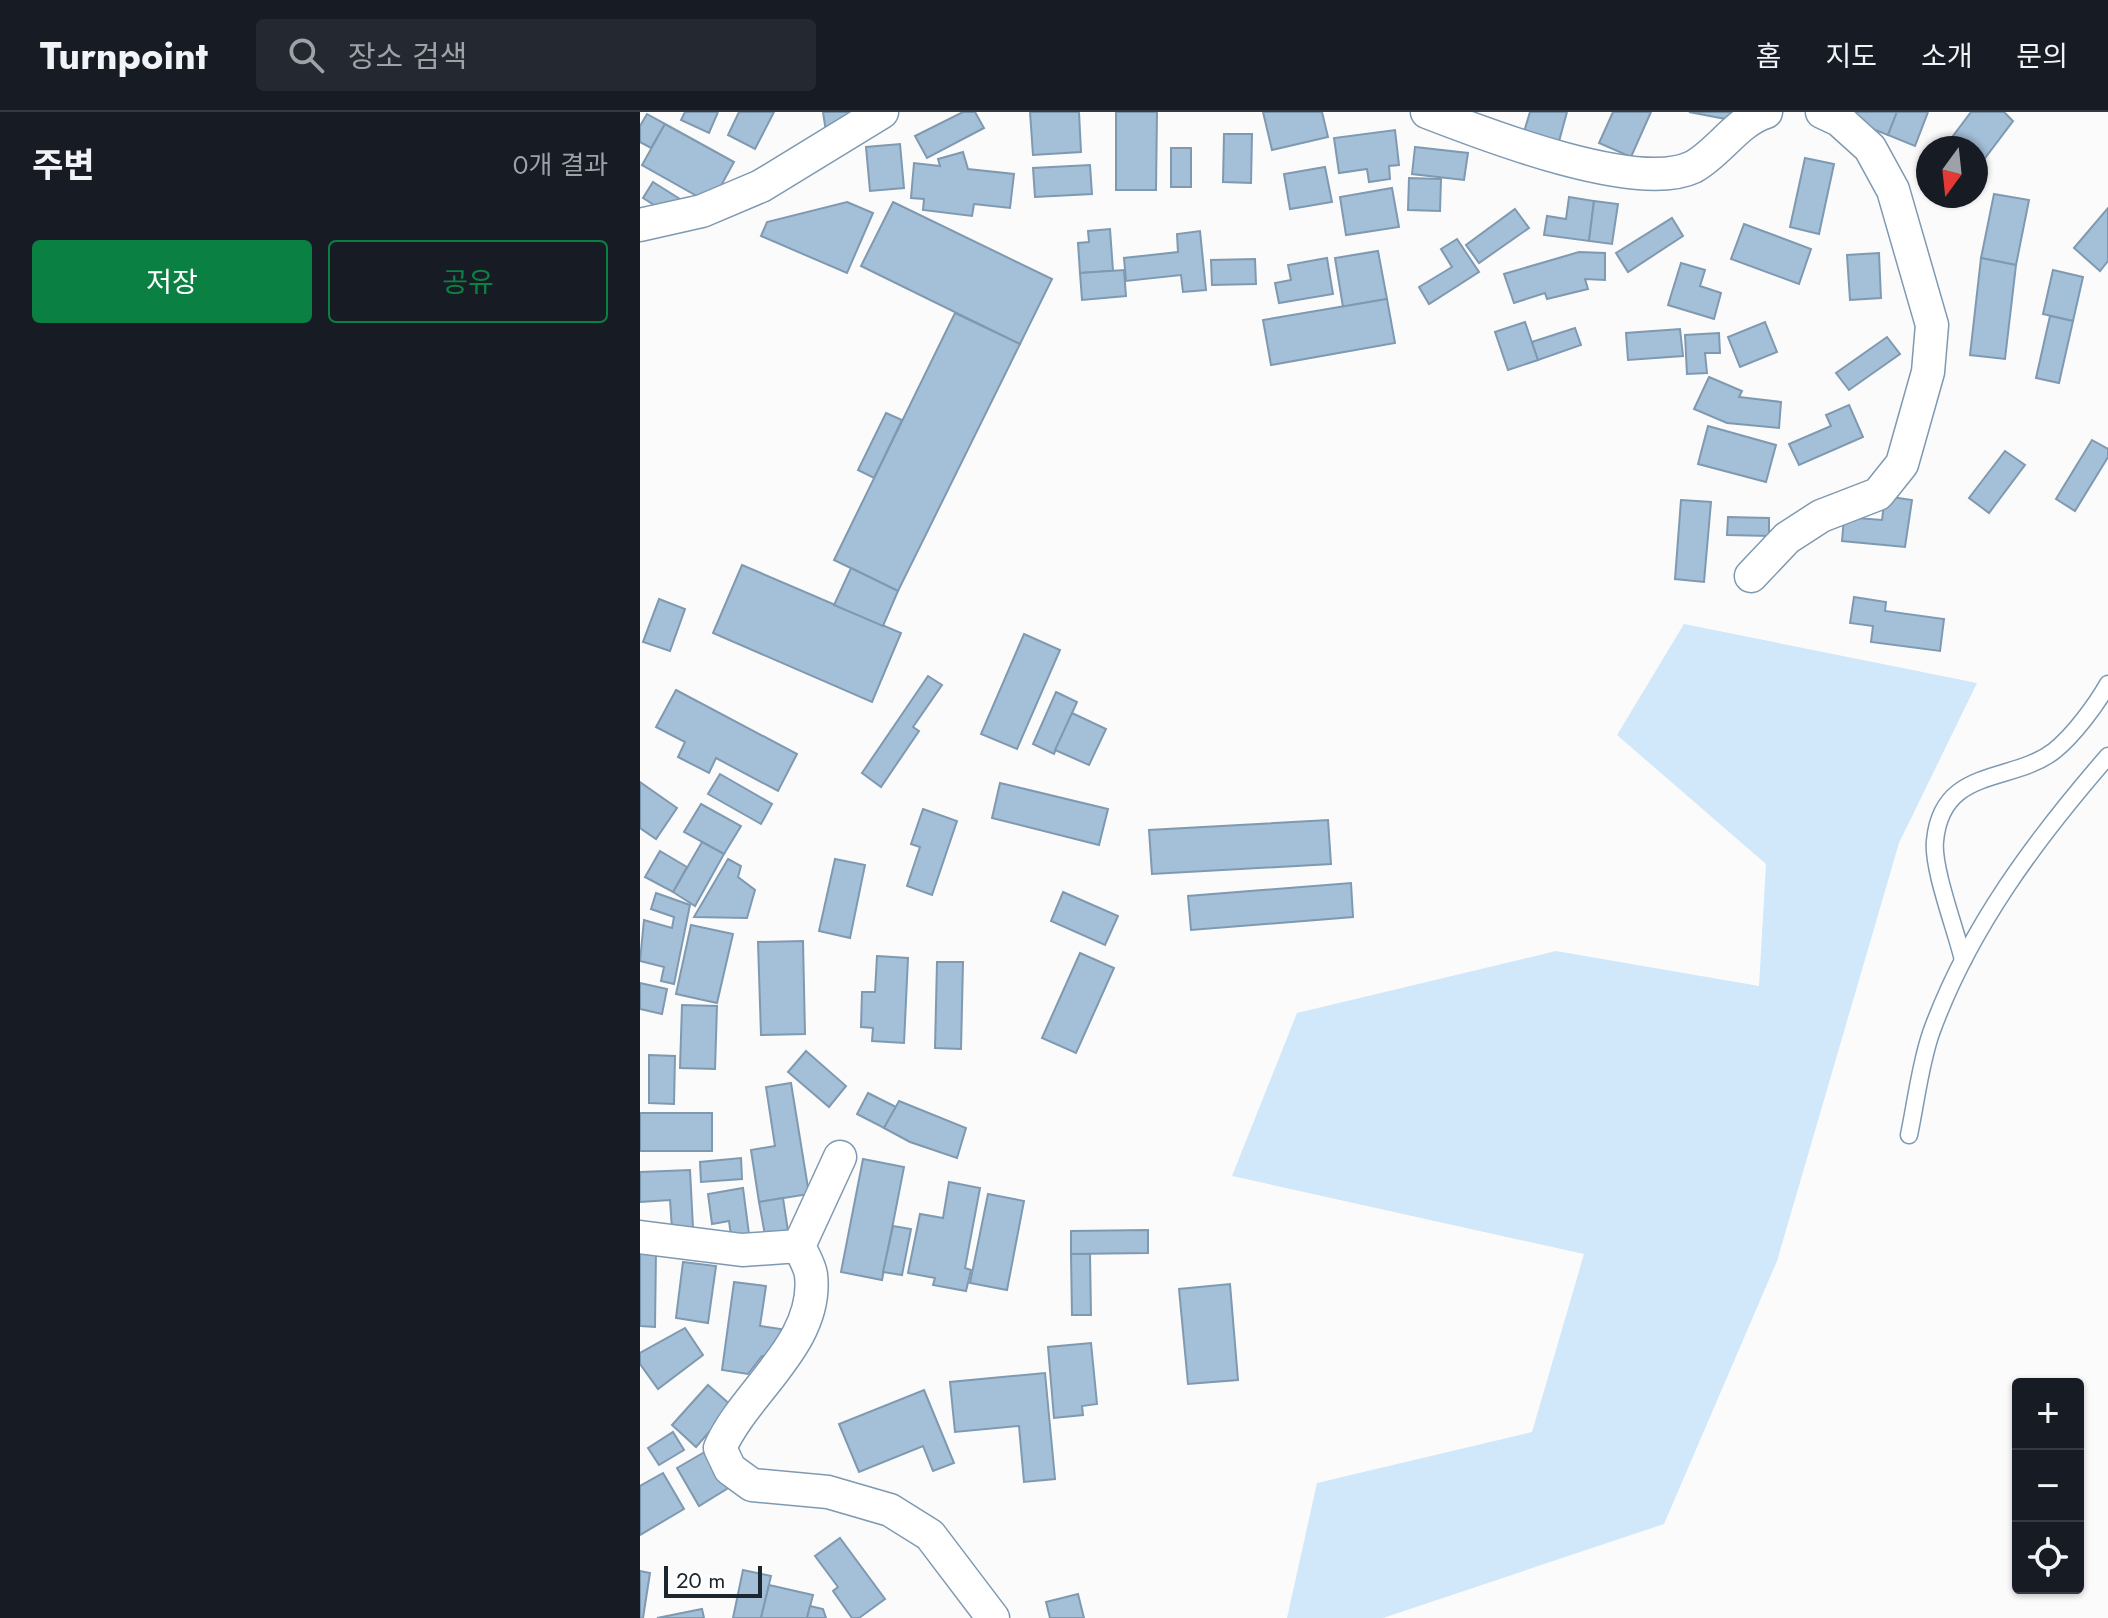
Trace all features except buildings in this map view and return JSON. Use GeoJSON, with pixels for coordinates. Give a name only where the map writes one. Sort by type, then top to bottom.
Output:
{"type":"FeatureCollection","features":[{"type":"Feature","properties":{"kind":"street"},"geometry":{"type":"LineString","coordinates":[[640,225],[702,211],[761,186],[882,112]]}},
{"type":"Feature","properties":{"kind":"street"},"geometry":{"type":"LineString","coordinates":[[1427,112],[1505,142],[1555,156],[1628,172],[1662,172],[1693,167],[1721,142],[1766,112]]}},
{"type":"Feature","properties":{"kind":"street"},"geometry":{"type":"LineString","coordinates":[[1751,576],[1798,530],[1821,516],[1878,494],[1902,464],[1928,372],[1932,325],[1893,190],[1870,148],[1839,120],[1822,112]]}},
{"type":"Feature","properties":{"kind":"street"},"geometry":{"type":"LineString","coordinates":[[840,1157],[799,1246],[811,1273],[810,1302],[794,1343],[731,1423],[720,1448],[730,1469],[752,1485],[828,1492],[890,1510],[930,1535],[993,1618]]}},
{"type":"Feature","properties":{"kind":"street"},"geometry":{"type":"LineString","coordinates":[[640,1237],[742,1250],[799,1246]]}},
{"type":"Feature","properties":{"kind":"lane"},"geometry":{"type":"LineString","coordinates":[[1963,960],[1934,842],[1942,812],[1958,791],[2054,751],[2108,684]]}},
{"type":"Feature","properties":{"kind":"lane"},"geometry":{"type":"LineString","coordinates":[[1909,1135],[1930,1035],[1963,960],[2000,896],[2048,827],[2108,756]]}},
{"type":"Feature","properties":{"kind":"shaded area"},"geometry":{"type":"Polygon","coordinates":[[[1684,624],[1977,683],[1899,843],[1777,1261],[1664,1524],[1383,1618],[1287,1618],[1317,1483],[1532,1432],[1584,1254],[1232,1176],[1297,1013],[1556,951],[1759,986],[1766,864],[1617,735],[1684,624]]]}}]}
